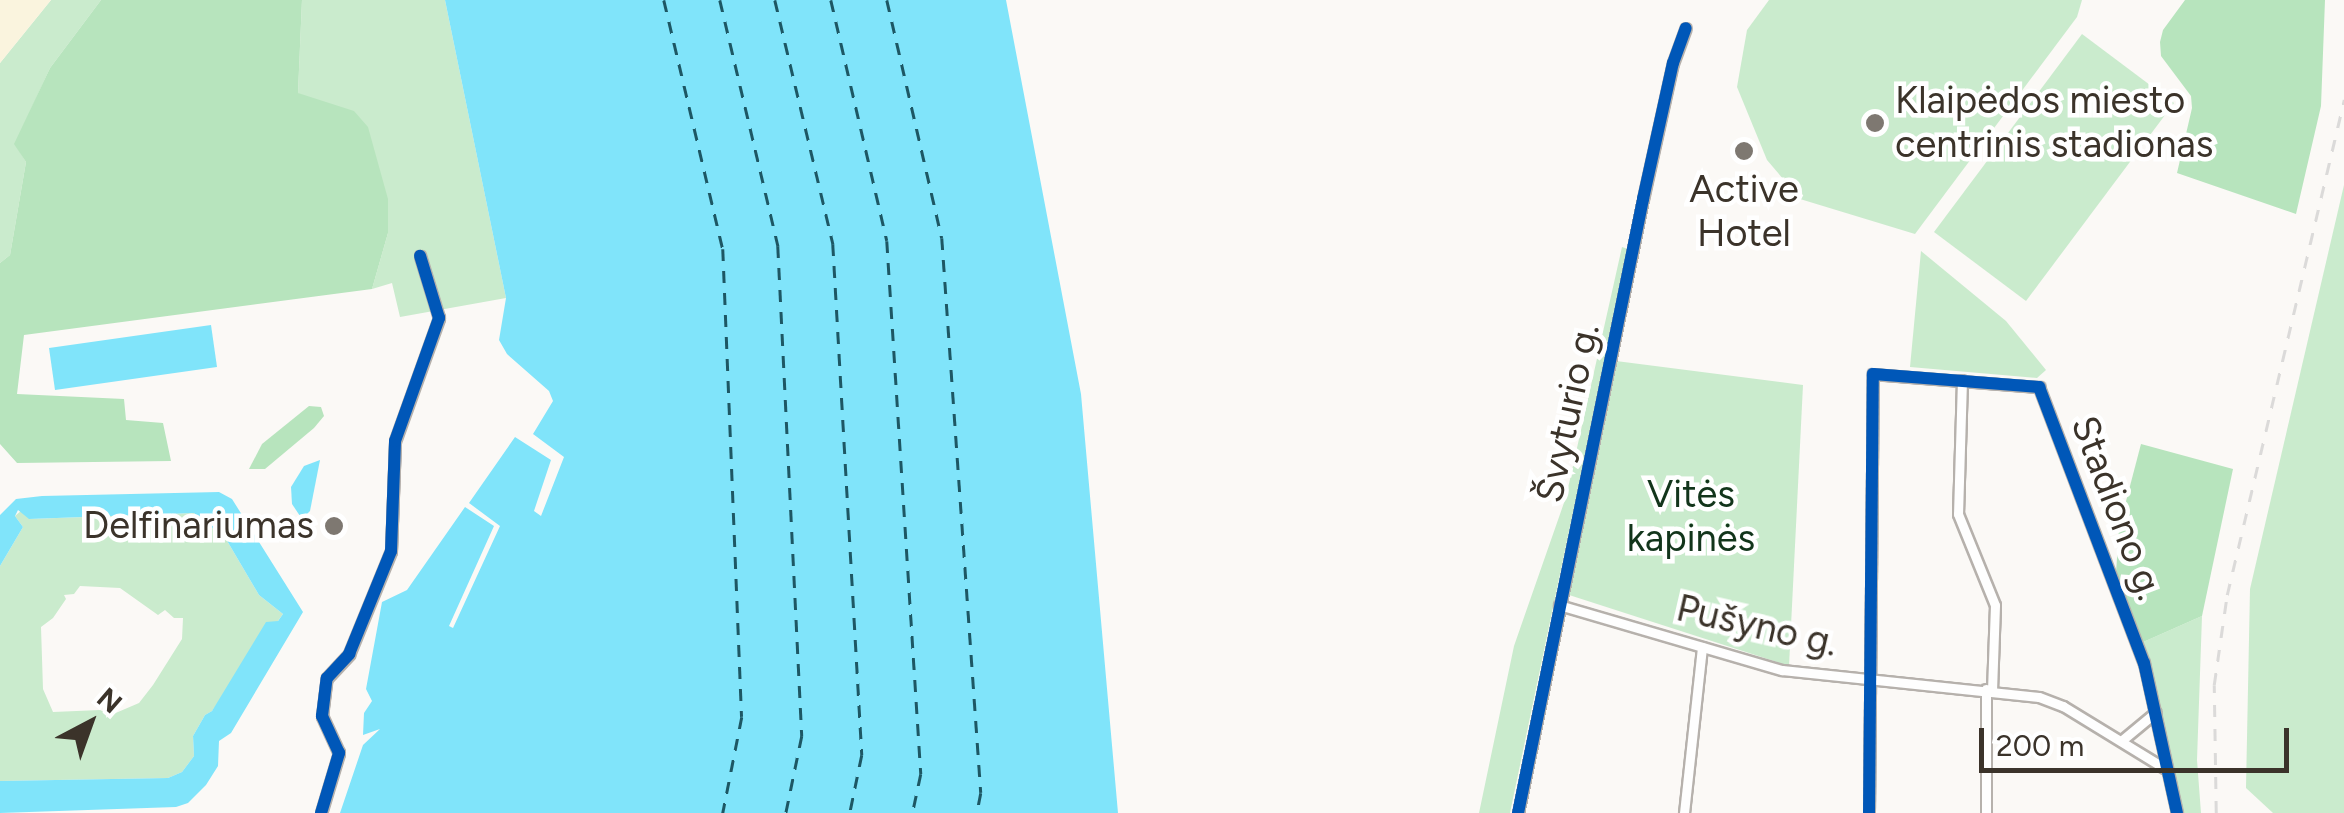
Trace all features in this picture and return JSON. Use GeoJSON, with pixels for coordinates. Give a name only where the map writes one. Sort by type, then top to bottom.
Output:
{"type":"FeatureCollection","features":[{"type":"Feature","properties":{"kind":"street","name":"Švyturio g."},"geometry":{"type":"LineString","coordinates":[[1518,813],[1647,180],[1673,63],[1686,28]]}},
{"type":"Feature","properties":{"kind":"street"},"geometry":{"type":"LineString","coordinates":[[321,813],[339,753],[322,716],[327,678],[348,654],[391,551],[395,441],[438,318],[420,256]]}},
{"type":"Feature","properties":{"kind":"street","name":"Stadiono g."},"geometry":{"type":"LineString","coordinates":[[1870,680],[1873,374],[2038,387],[2144,663],[2164,768],[2177,813]]}},
{"type":"Feature","properties":{"kind":"street"},"geometry":{"type":"LineString","coordinates":[[1962,380],[1958,514],[1996,605],[1986,813]]}},
{"type":"Feature","properties":{"kind":"street","name":"Pušyno g."},"geometry":{"type":"LineString","coordinates":[[1559,605],[1782,670],[1989,689],[2052,701],[2164,768]]}},
{"type":"Feature","properties":{"kind":"street"},"geometry":{"type":"LineString","coordinates":[[1684,813],[1702,647]]}},
{"type":"Feature","properties":{"kind":"street"},"geometry":{"type":"LineString","coordinates":[[1869,813],[1870,680]]}},
{"type":"Feature","properties":{"kind":"street"},"geometry":{"type":"LineString","coordinates":[[2121,741],[2156,712]]}},
{"type":"Feature","properties":{"kind":"green space"},"geometry":{"type":"Polygon","coordinates":[[[51,0],[101,0],[50,68],[15,144],[26,162],[10,255],[0,263],[0,63],[51,0]]]}},
{"type":"Feature","properties":{"kind":"green space"},"geometry":{"type":"Polygon","coordinates":[[[101,0],[302,0],[298,93],[354,111],[368,127],[388,199],[388,233],[372,289],[24,335],[17,394],[124,399],[126,420],[163,423],[171,461],[17,463],[0,444],[0,263],[10,255],[26,162],[14,144],[50,68],[101,0]]]}},
{"type":"Feature","properties":{"kind":"green space"},"geometry":{"type":"Polygon","coordinates":[[[302,0],[445,0],[506,298],[400,317],[392,283],[372,289],[388,233],[298,93],[302,0]]]}},
{"type":"Feature","properties":{"kind":"green space","name":"Klaipėdos miesto centrinis stadionas"},"geometry":{"type":"Polygon","coordinates":[[[1769,0],[2082,0],[2077,17],[1915,234],[1800,199],[1767,160],[1737,87],[1747,30],[1769,0]]]}},
{"type":"Feature","properties":{"kind":"green space"},"geometry":{"type":"Polygon","coordinates":[[[2185,0],[2325,0],[2321,106],[2296,214],[2177,173],[2192,108],[2191,96],[2161,56],[2160,42],[2163,30],[2185,0]]]}},
{"type":"Feature","properties":{"kind":"green space"},"geometry":{"type":"Polygon","coordinates":[[[2082,34],[2174,103],[2026,301],[1934,232],[2082,34]]]}},
{"type":"Feature","properties":{"kind":"green space"},"geometry":{"type":"Polygon","coordinates":[[[2344,185],[2344,813],[2273,813],[2246,788],[2250,589],[2344,185]]]}},
{"type":"Feature","properties":{"kind":"green space"},"geometry":{"type":"Polygon","coordinates":[[[1622,247],[1628,249],[1510,813],[1479,813],[1514,646],[1566,497],[1622,247]]]}},
{"type":"Feature","properties":{"kind":"green space"},"geometry":{"type":"Polygon","coordinates":[[[1921,251],[2006,321],[2046,370],[2037,378],[1910,367],[1921,251]]]}},
{"type":"Feature","properties":{"kind":"green space","name":"Vitės kapinės"},"geometry":{"type":"Polygon","coordinates":[[[1616,361],[1803,385],[1789,666],[1566,594],[1616,361]]]}},
{"type":"Feature","properties":{"kind":"green space"},"geometry":{"type":"Polygon","coordinates":[[[309,406],[321,407],[324,416],[314,428],[265,469],[249,469],[262,444],[309,406]]]}},
{"type":"Feature","properties":{"kind":"green space"},"geometry":{"type":"Polygon","coordinates":[[[2141,444],[2233,469],[2202,616],[2141,643],[2116,573],[2119,528],[2141,444]]]}},
{"type":"Feature","properties":{"kind":"green space"},"geometry":{"type":"Polygon","coordinates":[[[22,510],[30,519],[194,513],[226,539],[259,595],[283,614],[212,711],[205,715],[193,736],[194,756],[182,772],[168,778],[0,781],[0,566],[23,527],[15,516],[22,510]],[[80,586],[74,594],[64,595],[66,599],[53,618],[41,627],[43,689],[53,712],[100,710],[111,715],[139,703],[182,639],[183,618],[174,618],[165,610],[158,615],[120,588],[80,586]]]}},
{"type":"Feature","properties":{"kind":"green space"},"geometry":{"type":"Polygon","coordinates":[[[2202,616],[2197,760],[2201,813],[2182,813],[2154,681],[2141,643],[2202,616]]]}},
{"type":"Feature","properties":{"kind":"sand"},"geometry":{"type":"Polygon","coordinates":[[[0,0],[51,0],[0,63],[0,0]]]}},
{"type":"Feature","properties":{"kind":"water"},"geometry":{"type":"Polygon","coordinates":[[[445,0],[1006,0],[1081,394],[1118,813],[340,813],[363,745],[380,729],[363,735],[364,713],[372,701],[366,689],[382,602],[407,590],[465,507],[494,526],[449,626],[453,628],[500,526],[469,503],[515,437],[551,460],[534,511],[541,516],[564,457],[533,434],[553,401],[549,391],[507,354],[499,340],[506,298],[445,0]]]}},
{"type":"Feature","properties":{"kind":"water"},"geometry":{"type":"Polygon","coordinates":[[[211,325],[217,367],[55,390],[49,348],[211,325]]]}},
{"type":"Feature","properties":{"kind":"water"},"geometry":{"type":"Polygon","coordinates":[[[320,460],[310,511],[302,519],[292,504],[291,487],[304,466],[320,460]]]}},
{"type":"Feature","properties":{"kind":"water"},"geometry":{"type":"Polygon","coordinates":[[[219,492],[232,499],[303,612],[231,733],[219,741],[218,766],[206,785],[188,803],[176,807],[0,813],[0,781],[168,778],[182,772],[194,756],[193,736],[205,715],[212,711],[266,622],[278,621],[283,614],[259,595],[226,539],[194,513],[29,519],[18,510],[15,516],[23,527],[0,566],[0,515],[16,499],[42,496],[219,492]]]}},
{"type":"Feature","properties":{"kind":"ferry route"},"geometry":{"type":"LineString","coordinates":[[664,0],[723,249],[742,717],[723,813]]}},
{"type":"Feature","properties":{"kind":"ferry route"},"geometry":{"type":"LineString","coordinates":[[720,0],[778,246],[802,736],[786,813]]}},
{"type":"Feature","properties":{"kind":"ferry route"},"geometry":{"type":"LineString","coordinates":[[775,0],[833,244],[862,755],[850,813]]}},
{"type":"Feature","properties":{"kind":"ferry route"},"geometry":{"type":"LineString","coordinates":[[831,0],[887,241],[921,774],[913,813]]}},
{"type":"Feature","properties":{"kind":"ferry route"},"geometry":{"type":"LineString","coordinates":[[887,0],[942,238],[981,793],[977,813]]}},
{"type":"Feature","properties":{"kind":"railway"},"geometry":{"type":"LineString","coordinates":[[2216,813],[2214,685],[2227,595],[2344,100]]}},
{"type":"Feature","properties":{"kind":"cycle path"},"geometry":{"type":"LineString","coordinates":[[1518,813],[1643,199],[1673,63],[1686,28]]}},
{"type":"Feature","properties":{"kind":"cycle path"},"geometry":{"type":"LineString","coordinates":[[321,813],[339,753],[322,716],[327,678],[349,654],[391,551],[395,441],[439,318],[420,256]]}},
{"type":"Feature","properties":{"kind":"cycle path"},"geometry":{"type":"LineString","coordinates":[[1869,813],[1873,374],[2039,387],[2144,663],[2177,813]]}},
{"type":"Feature","properties":{"kind":"place","name":"Klaipėdos miesto centrinis stadionas"},"geometry":{"type":"Point","coordinates":[1875,123]}},
{"type":"Feature","properties":{"kind":"place","name":"Active Hotel"},"geometry":{"type":"Point","coordinates":[1744,151]}},
{"type":"Feature","properties":{"kind":"place","name":"Delfinariumas"},"geometry":{"type":"Point","coordinates":[334,526]}}]}
